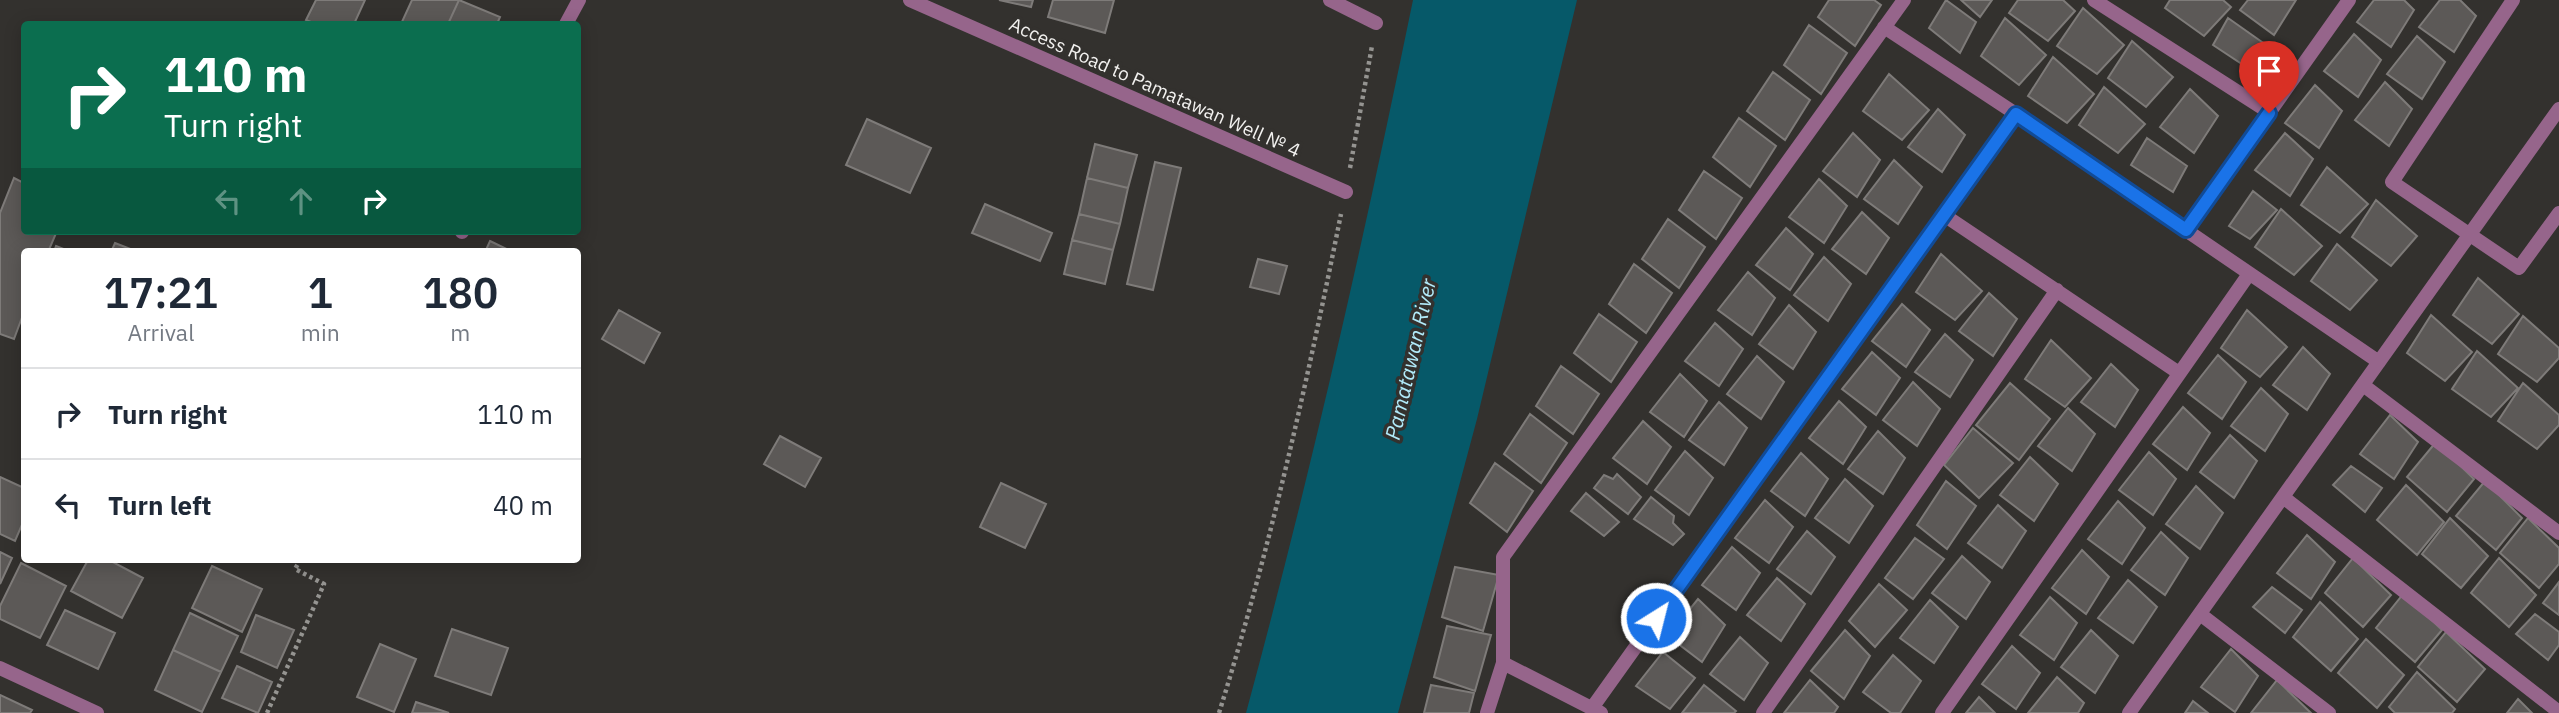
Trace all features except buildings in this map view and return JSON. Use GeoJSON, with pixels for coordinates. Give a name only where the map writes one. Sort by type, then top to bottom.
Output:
{"type":"FeatureCollection","features":[{"type":"Feature","properties":{"kind":"street"},"geometry":{"type":"LineString","coordinates":[[568,21],[579,0]]}},
{"type":"Feature","properties":{"kind":"street","name":"Access Road to Pamatawan Well № 4"},"geometry":{"type":"LineString","coordinates":[[910,0],[1346,192]]}},
{"type":"Feature","properties":{"kind":"street"},"geometry":{"type":"LineString","coordinates":[[1330,0],[1376,23]]}},
{"type":"Feature","properties":{"kind":"street"},"geometry":{"type":"LineString","coordinates":[[1487,713],[1503,663],[1503,557],[1904,0]]}},
{"type":"Feature","properties":{"kind":"street"},"geometry":{"type":"LineString","coordinates":[[2094,0],[2269,113]]}},
{"type":"Feature","properties":{"kind":"street"},"geometry":{"type":"LineString","coordinates":[[2186,230],[2348,0]]}},
{"type":"Feature","properties":{"kind":"street"},"geometry":{"type":"LineString","coordinates":[[2513,0],[2392,182],[2519,268],[2559,213]]}},
{"type":"Feature","properties":{"kind":"street"},"geometry":{"type":"LineString","coordinates":[[1884,27],[2379,362]]}},
{"type":"Feature","properties":{"kind":"street"},"geometry":{"type":"LineString","coordinates":[[2129,713],[2559,109]]}},
{"type":"Feature","properties":{"kind":"street"},"geometry":{"type":"LineString","coordinates":[[1503,663],[1596,710],[2016,114]]}},
{"type":"Feature","properties":{"kind":"street"},"geometry":{"type":"LineString","coordinates":[[1944,215],[2179,373]]}},
{"type":"Feature","properties":{"kind":"street"},"geometry":{"type":"LineString","coordinates":[[1942,713],[2249,274]]}},
{"type":"Feature","properties":{"kind":"street"},"geometry":{"type":"LineString","coordinates":[[1763,713],[2057,290]]}},
{"type":"Feature","properties":{"kind":"street"},"geometry":{"type":"LineString","coordinates":[[2363,385],[2557,526]]}},
{"type":"Feature","properties":{"kind":"street"},"geometry":{"type":"LineString","coordinates":[[2283,497],[2559,712]]}},
{"type":"Feature","properties":{"kind":"street"},"geometry":{"type":"LineString","coordinates":[[2200,614],[2329,713]]}},
{"type":"Feature","properties":{"kind":"street"},"geometry":{"type":"LineString","coordinates":[[0,668],[97,713]]}},
{"type":"Feature","properties":{"kind":"path"},"geometry":{"type":"LineString","coordinates":[[1219,713],[1250,615],[1300,418],[1346,192],[1376,23]]}},
{"type":"Feature","properties":{"kind":"path"},"geometry":{"type":"LineString","coordinates":[[267,713],[324,584],[295,569],[298,563]]}},
{"type":"Feature","properties":{"kind":"water","name":"Pamatawan River"},"geometry":{"type":"Polygon","coordinates":[[[1413,0],[1577,0],[1477,419],[1398,713],[1246,713],[1335,358],[1413,0]]]}},
{"type":"Feature","properties":{"kind":"route"},"geometry":{"type":"LineString","coordinates":[[1656,618],[2016,114],[2186,230],[2269,113]]}}]}
